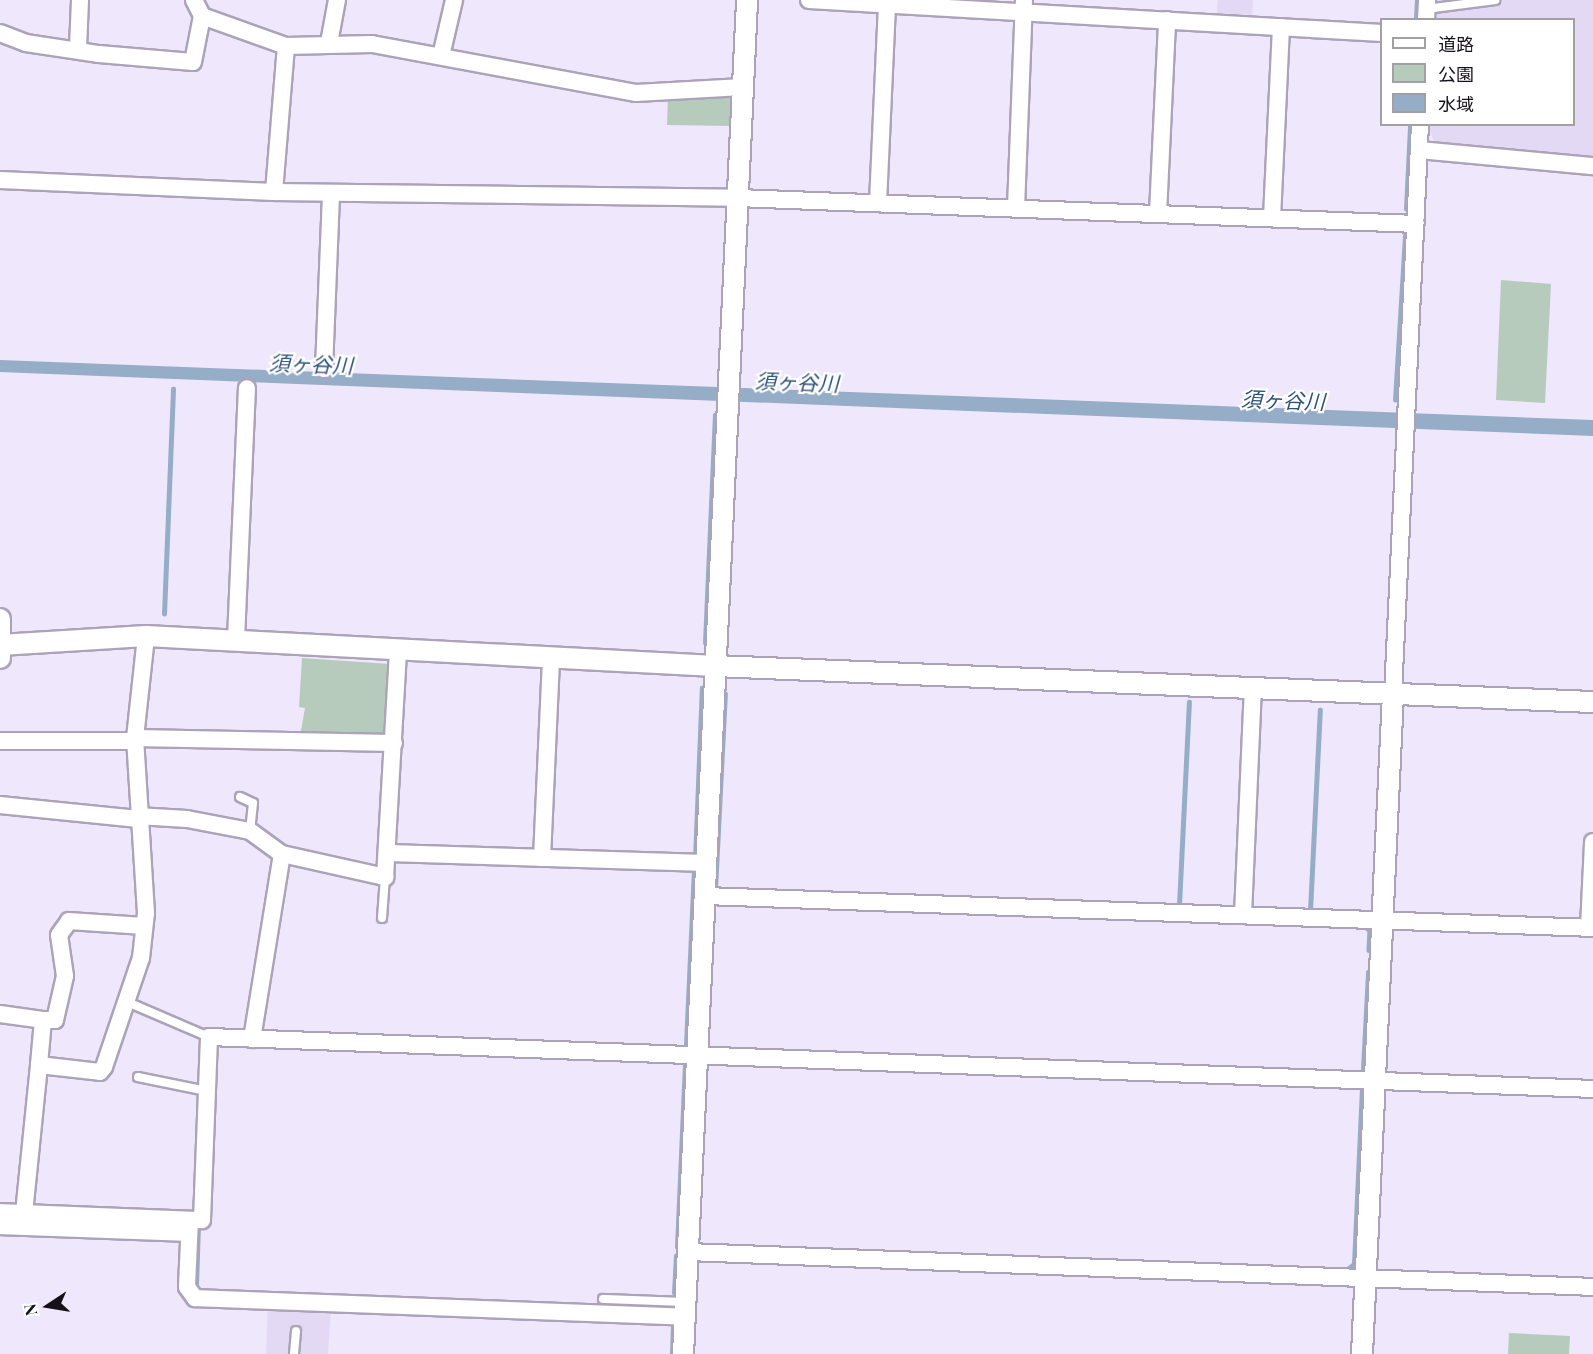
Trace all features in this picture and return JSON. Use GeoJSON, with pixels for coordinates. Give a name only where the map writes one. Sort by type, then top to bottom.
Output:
{"type":"FeatureCollection","features":[{"type":"Feature","properties":{"kind":"street"},"geometry":{"type":"LineString","coordinates":[[78,48],[80,0]]}},
{"type":"Feature","properties":{"kind":"street"},"geometry":{"type":"LineString","coordinates":[[0,33],[26,43],[78,48],[133,59],[193,62],[202,16],[194,0]]}},
{"type":"Feature","properties":{"kind":"street"},"geometry":{"type":"LineString","coordinates":[[329,42],[337,0]]}},
{"type":"Feature","properties":{"kind":"street"},"geometry":{"type":"LineString","coordinates":[[441,56],[454,0]]}},
{"type":"Feature","properties":{"kind":"street"},"geometry":{"type":"LineString","coordinates":[[683,1354],[747,0]]}},
{"type":"Feature","properties":{"kind":"street"},"geometry":{"type":"LineString","coordinates":[[809,0],[887,4],[1030,6],[1167,20],[1380,33]]}},
{"type":"Feature","properties":{"kind":"street"},"geometry":{"type":"LineString","coordinates":[[878,203],[887,4]]}},
{"type":"Feature","properties":{"kind":"street"},"geometry":{"type":"LineString","coordinates":[[1016,208],[1030,6]]}},
{"type":"Feature","properties":{"kind":"street"},"geometry":{"type":"LineString","coordinates":[[202,16],[286,46],[329,42],[441,56],[636,93],[743,87]]}},
{"type":"Feature","properties":{"kind":"street"},"geometry":{"type":"LineString","coordinates":[[1158,214],[1167,20]]}},
{"type":"Feature","properties":{"kind":"street"},"geometry":{"type":"LineString","coordinates":[[1272,218],[1281,27]]}},
{"type":"Feature","properties":{"kind":"street"},"geometry":{"type":"LineString","coordinates":[[274,192],[286,46]]}},
{"type":"Feature","properties":{"kind":"street"},"geometry":{"type":"LineString","coordinates":[[1362,1354],[1420,126]]}},
{"type":"Feature","properties":{"kind":"street"},"geometry":{"type":"LineString","coordinates":[[1419,150],[1593,166]]}},
{"type":"Feature","properties":{"kind":"street"},"geometry":{"type":"LineString","coordinates":[[0,180],[274,192],[737,198],[1416,224]]}},
{"type":"Feature","properties":{"kind":"street"},"geometry":{"type":"LineString","coordinates":[[324,369],[331,193]]}},
{"type":"Feature","properties":{"kind":"street"},"geometry":{"type":"LineString","coordinates":[[236,639],[247,387]]}},
{"type":"Feature","properties":{"kind":"street"},"geometry":{"type":"LineString","coordinates":[[0,619],[0,658]]}},
{"type":"Feature","properties":{"kind":"street"},"geometry":{"type":"LineString","coordinates":[[39,1065],[100,1072],[141,958],[144,926],[144,845],[138,817],[136,739],[146,636]]}},
{"type":"Feature","properties":{"kind":"street"},"geometry":{"type":"LineString","coordinates":[[0,645],[146,636],[236,639],[398,652],[1253,690],[1593,702]]}},
{"type":"Feature","properties":{"kind":"street"},"geometry":{"type":"LineString","coordinates":[[0,805],[138,817],[250,831],[282,854],[385,877],[389,853],[398,652]]}},
{"type":"Feature","properties":{"kind":"street"},"geometry":{"type":"LineString","coordinates":[[542,858],[551,659]]}},
{"type":"Feature","properties":{"kind":"street"},"geometry":{"type":"LineString","coordinates":[[1243,915],[1253,690]]}},
{"type":"Feature","properties":{"kind":"street"},"geometry":{"type":"LineString","coordinates":[[0,741],[136,739],[394,743]]}},
{"type":"Feature","properties":{"kind":"street"},"geometry":{"type":"LineString","coordinates":[[705,896],[1591,928],[1593,842]]}},
{"type":"Feature","properties":{"kind":"street"},"geometry":{"type":"LineString","coordinates":[[389,853],[706,863]]}},
{"type":"Feature","properties":{"kind":"street"},"geometry":{"type":"LineString","coordinates":[[252,1039],[282,854]]}},
{"type":"Feature","properties":{"kind":"street"},"geometry":{"type":"LineString","coordinates":[[0,1014],[55,1020],[65,976],[59,935],[69,921],[144,926]]}},
{"type":"Feature","properties":{"kind":"street"},"geometry":{"type":"LineString","coordinates":[[23,1220],[43,1020]]}},
{"type":"Feature","properties":{"kind":"street"},"geometry":{"type":"LineString","coordinates":[[0,1226],[23,1220],[189,1226],[202,1220],[209,1037],[1593,1089]]}},
{"type":"Feature","properties":{"kind":"street"},"geometry":{"type":"LineString","coordinates":[[0,1212],[23,1220]]}},
{"type":"Feature","properties":{"kind":"street"},"geometry":{"type":"LineString","coordinates":[[189,1226],[187,1287],[195,1298],[685,1309]]}},
{"type":"Feature","properties":{"kind":"street"},"geometry":{"type":"LineString","coordinates":[[688,1252],[1593,1287]]}},
{"type":"Feature","properties":{"kind":"lane"},"geometry":{"type":"LineString","coordinates":[[1426,9],[1495,0]]}},
{"type":"Feature","properties":{"kind":"lane"},"geometry":{"type":"LineString","coordinates":[[240,797],[253,803],[250,831]]}},
{"type":"Feature","properties":{"kind":"lane"},"geometry":{"type":"LineString","coordinates":[[382,918],[385,877]]}},
{"type":"Feature","properties":{"kind":"lane"},"geometry":{"type":"LineString","coordinates":[[124,1000],[209,1037]]}},
{"type":"Feature","properties":{"kind":"lane"},"geometry":{"type":"LineString","coordinates":[[138,1077],[207,1091]]}},
{"type":"Feature","properties":{"kind":"lane"},"geometry":{"type":"LineString","coordinates":[[603,1299],[685,1309]]}},
{"type":"Feature","properties":{"kind":"lane"},"geometry":{"type":"LineString","coordinates":[[294,1354],[296,1331]]}},
{"type":"Feature","properties":{"kind":"shaded area"},"geometry":{"type":"Polygon","coordinates":[[[1218,0],[1253,0],[1252,15],[1217,13],[1218,0]]]}},
{"type":"Feature","properties":{"kind":"shaded area"},"geometry":{"type":"Polygon","coordinates":[[[1435,0],[1593,0],[1593,156],[1434,142],[1428,126],[1575,126],[1575,18],[1434,18],[1435,0]]]}},
{"type":"Feature","properties":{"kind":"shaded area"},"geometry":{"type":"Polygon","coordinates":[[[268,1305],[331,1308],[328,1354],[266,1354],[268,1305]]]}},
{"type":"Feature","properties":{"kind":"green space"},"geometry":{"type":"Polygon","coordinates":[[[732,94],[731,126],[667,125],[668,96],[732,94]]]}},
{"type":"Feature","properties":{"kind":"green space"},"geometry":{"type":"Polygon","coordinates":[[[1501,280],[1551,284],[1545,403],[1496,400],[1501,280]]]}},
{"type":"Feature","properties":{"kind":"green space"},"geometry":{"type":"Polygon","coordinates":[[[302,658],[390,664],[387,736],[299,742],[305,708],[299,707],[302,658]]]}},
{"type":"Feature","properties":{"kind":"green space"},"geometry":{"type":"Polygon","coordinates":[[[1509,1333],[1570,1336],[1569,1354],[1508,1354],[1509,1333]]]}},
{"type":"Feature","properties":{"kind":"water"},"geometry":{"type":"Polygon","coordinates":[[[0,360],[1593,420],[1593,436],[0,372],[0,360]]]}},
{"type":"Feature","properties":{"kind":"waterway"},"geometry":{"type":"LineString","coordinates":[[1416,18],[1417,0]]}},
{"type":"Feature","properties":{"kind":"waterway"},"geometry":{"type":"LineString","coordinates":[[1406,209],[1410,127]]}},
{"type":"Feature","properties":{"kind":"waterway"},"geometry":{"type":"LineString","coordinates":[[1395,400],[1405,235]]}},
{"type":"Feature","properties":{"kind":"waterway"},"geometry":{"type":"LineString","coordinates":[[164,614],[173,389]]}},
{"type":"Feature","properties":{"kind":"waterway"},"geometry":{"type":"LineString","coordinates":[[705,643],[715,415]]}},
{"type":"Feature","properties":{"kind":"waterway"},"geometry":{"type":"LineString","coordinates":[[695,859],[702,688]]}},
{"type":"Feature","properties":{"kind":"waterway"},"geometry":{"type":"LineString","coordinates":[[715,889],[725,694]]}},
{"type":"Feature","properties":{"kind":"waterway"},"geometry":{"type":"LineString","coordinates":[[1179,905],[1189,702]]}},
{"type":"Feature","properties":{"kind":"waterway"},"geometry":{"type":"LineString","coordinates":[[1310,911],[1320,710]]}},
{"type":"Feature","properties":{"kind":"waterway"},"geometry":{"type":"LineString","coordinates":[[686,1045],[694,872]]}},
{"type":"Feature","properties":{"kind":"waterway"},"geometry":{"type":"LineString","coordinates":[[1364,926],[1370,930],[1369,950]]}},
{"type":"Feature","properties":{"kind":"waterway"},"geometry":{"type":"LineString","coordinates":[[1363,1069],[1368,972]]}},
{"type":"Feature","properties":{"kind":"waterway"},"geometry":{"type":"LineString","coordinates":[[677,1247],[685,1065]]}},
{"type":"Feature","properties":{"kind":"waterway"},"geometry":{"type":"LineString","coordinates":[[1345,1271],[1354,1264],[1362,1088]]}},
{"type":"Feature","properties":{"kind":"waterway"},"geometry":{"type":"LineString","coordinates":[[196,1285],[198,1226]]}},
{"type":"Feature","properties":{"kind":"waterway"},"geometry":{"type":"LineString","coordinates":[[674,1293],[676,1256]]}},
{"type":"Feature","properties":{"kind":"waterway"},"geometry":{"type":"LineString","coordinates":[[672,1354],[673,1322]]}},
{"type":"Feature","properties":{"kind":"water label","name":"須ヶ谷川"},"geometry":{"type":"Point","coordinates":[311,363]}},
{"type":"Feature","properties":{"kind":"water label","name":"須ヶ谷川"},"geometry":{"type":"Point","coordinates":[797,381]}},
{"type":"Feature","properties":{"kind":"water label","name":"須ヶ谷川"},"geometry":{"type":"Point","coordinates":[1283,399]}}]}
